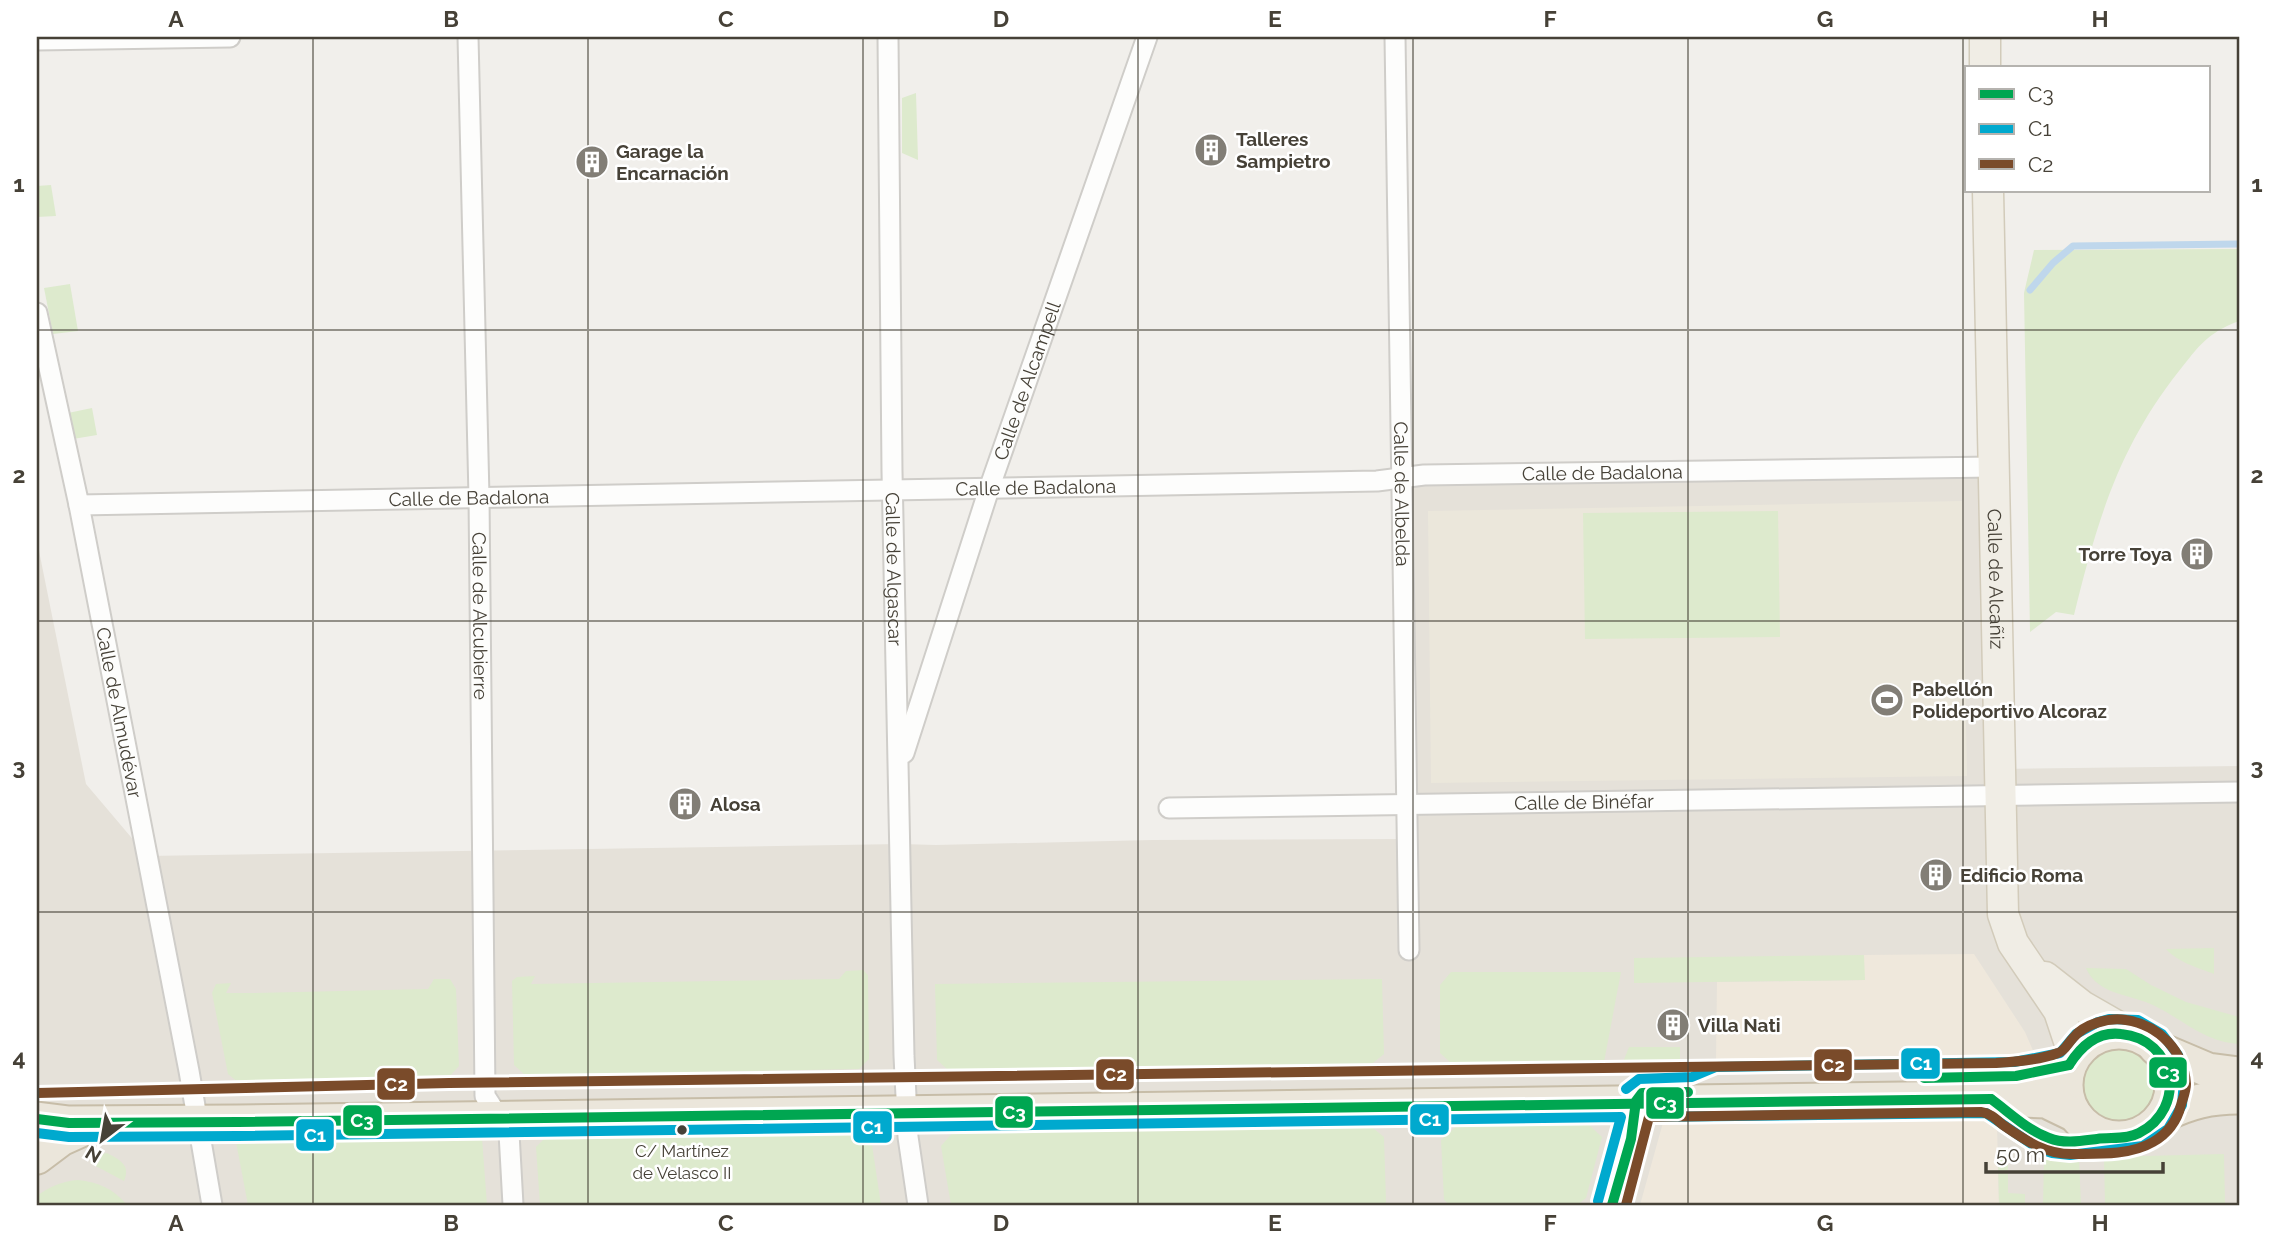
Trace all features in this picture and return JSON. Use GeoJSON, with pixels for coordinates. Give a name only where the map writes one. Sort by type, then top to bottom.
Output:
{"type":"FeatureCollection","features":[{"type":"Feature","properties":{"kind":"highway"},"geometry":{"type":"LineString","coordinates":[[2075,1115],[2067,1096],[2066,1075],[2072,1060],[2081,1048],[2098,1037],[2118,1032],[2208,1070],[2239,1074]]}},
{"type":"Feature","properties":{"kind":"highway"},"geometry":{"type":"LineString","coordinates":[[2142,1041],[2168,1065],[2171,1096],[2163,1115]]}},
{"type":"Feature","properties":{"kind":"highway"},"geometry":{"type":"LineString","coordinates":[[37,1107],[195,1112],[906,1102],[1996,1077],[2016,1076],[2072,1060]]}},
{"type":"Feature","properties":{"kind":"highway"},"geometry":{"type":"LineString","coordinates":[[906,1102],[1635,1104],[1976,1098],[2046,1101],[2075,1115],[2089,1129],[2108,1137],[2119,1138],[2148,1129],[2163,1115],[2183,1105],[2208,1098],[2239,1097]]}},
{"type":"Feature","properties":{"kind":"highway"},"geometry":{"type":"LineString","coordinates":[[37,1119],[96,1123],[195,1112]]}},
{"type":"Feature","properties":{"kind":"highway"},"geometry":{"type":"LineString","coordinates":[[37,1157],[61,1139],[96,1123]]}},
{"type":"Feature","properties":{"kind":"main road"},"geometry":{"type":"LineString","coordinates":[[1985,37],[1985,66]]}},
{"type":"Feature","properties":{"kind":"main road","name":"Calle de Alcañiz"},"geometry":{"type":"LineString","coordinates":[[1987,192],[2003,914],[2008,934],[2059,1012],[2072,1060]]}},
{"type":"Feature","properties":{"kind":"main road","name":"Calle de Alcañiz"},"geometry":{"type":"LineString","coordinates":[[2026,961],[2082,1006],[2142,1041]]}},
{"type":"Feature","properties":{"kind":"street"},"geometry":{"type":"LineString","coordinates":[[37,40],[230,37]]}},
{"type":"Feature","properties":{"kind":"street","name":"Calle de Alcubierre"},"geometry":{"type":"LineString","coordinates":[[468,37],[479,497],[485,964],[492,1108],[509,1133],[513,1205]]}},
{"type":"Feature","properties":{"kind":"street","name":"Calle de Algascar"},"geometry":{"type":"LineString","coordinates":[[888,37],[892,491],[902,957],[908,1137],[918,1205]]}},
{"type":"Feature","properties":{"kind":"street","name":"Calle de Alcampell"},"geometry":{"type":"LineString","coordinates":[[900,767],[989,489],[1147,37]]}},
{"type":"Feature","properties":{"kind":"street","name":"Calle de Albelda"},"geometry":{"type":"LineString","coordinates":[[1395,37],[1409,950]]}},
{"type":"Feature","properties":{"kind":"street","name":"Calle de Almudévar"},"geometry":{"type":"LineString","coordinates":[[37,313],[79,505],[212,1205]]}},
{"type":"Feature","properties":{"kind":"street","name":"Calle de Badalona"},"geometry":{"type":"LineString","coordinates":[[79,505],[1377,481],[1438,474],[1993,467]]}},
{"type":"Feature","properties":{"kind":"street","name":"Calle de Binéfar"},"geometry":{"type":"LineString","coordinates":[[1169,808],[2239,792]]}},
{"type":"Feature","properties":{"kind":"street"},"geometry":{"type":"LineString","coordinates":[[1612,1205],[1635,1118],[1635,1104]]}},
{"type":"Feature","properties":{"kind":"shaded area"},"geometry":{"type":"Polygon","coordinates":[[[1993,467],[1999,769],[2239,766],[2239,1205],[37,1205],[37,541],[86,784],[147,856],[1152,840],[1406,839],[1401,478],[1993,467]]]}},
{"type":"Feature","properties":{"kind":"shaded area"},"geometry":{"type":"Polygon","coordinates":[[[1962,501],[1967,776],[1431,783],[1428,511],[1962,501]]]}},
{"type":"Feature","properties":{"kind":"shaded area"},"geometry":{"type":"Polygon","coordinates":[[[1974,954],[2025,1032],[2035,1055],[2001,1067],[1992,1060],[1716,1061],[1717,982],[1864,980],[1864,955],[1974,954]]]}},
{"type":"Feature","properties":{"kind":"shaded area"},"geometry":{"type":"Polygon","coordinates":[[[1984,1118],[1997,1124],[1999,1205],[1640,1205],[1664,1119],[1984,1118]]]}},
{"type":"Feature","properties":{"kind":"green space"},"geometry":{"type":"Polygon","coordinates":[[[916,93],[918,160],[902,153],[902,98],[916,93]]]}},
{"type":"Feature","properties":{"kind":"green space"},"geometry":{"type":"Polygon","coordinates":[[[51,185],[56,216],[37,217],[37,186],[51,185]]]}},
{"type":"Feature","properties":{"kind":"green space"},"geometry":{"type":"Polygon","coordinates":[[[2239,249],[2239,321],[2219,330],[2198,347],[2140,429],[2101,517],[2074,615],[2056,612],[2030,632],[2024,293],[2034,250],[2239,249]]]}},
{"type":"Feature","properties":{"kind":"green space"},"geometry":{"type":"Polygon","coordinates":[[[70,284],[78,331],[53,334],[44,288],[70,284]]]}},
{"type":"Feature","properties":{"kind":"green space"},"geometry":{"type":"Polygon","coordinates":[[[92,408],[97,435],[73,439],[68,413],[92,408]]]}},
{"type":"Feature","properties":{"kind":"green space"},"geometry":{"type":"Polygon","coordinates":[[[1778,511],[1780,637],[1585,639],[1583,513],[1778,511]]]}},
{"type":"Feature","properties":{"kind":"green space"},"geometry":{"type":"Polygon","coordinates":[[[2214,948],[2214,974],[2182,961],[2166,949],[2214,948]]]}},
{"type":"Feature","properties":{"kind":"green space"},"geometry":{"type":"Polygon","coordinates":[[[1864,955],[1865,980],[1634,983],[1634,958],[1864,955]]]}},
{"type":"Feature","properties":{"kind":"green space"},"geometry":{"type":"Polygon","coordinates":[[[2086,968],[2126,969],[2186,1002],[2239,1017],[2239,1044],[2205,1035],[2155,1006],[2107,989],[2091,977],[2086,968]]]}},
{"type":"Feature","properties":{"kind":"green space"},"geometry":{"type":"Polygon","coordinates":[[[863,970],[868,975],[869,1059],[859,1069],[525,1075],[514,1065],[512,981],[517,977],[535,976],[531,984],[839,979],[846,971],[863,970]]]}},
{"type":"Feature","properties":{"kind":"green space"},"geometry":{"type":"Polygon","coordinates":[[[1451,972],[1621,972],[1604,1062],[1451,1063],[1440,1053],[1440,985],[1451,972]]]}},
{"type":"Feature","properties":{"kind":"green space"},"geometry":{"type":"Polygon","coordinates":[[[434,979],[450,979],[456,989],[459,1066],[449,1077],[239,1083],[228,1074],[212,993],[216,984],[231,983],[226,993],[254,993],[428,989],[434,979]]]}},
{"type":"Feature","properties":{"kind":"green space"},"geometry":{"type":"Polygon","coordinates":[[[1382,979],[1384,1054],[1368,1067],[948,1070],[937,1060],[935,984],[1382,979]]]}},
{"type":"Feature","properties":{"kind":"green space"},"geometry":{"type":"Polygon","coordinates":[[[1629,1047],[1680,1047],[1680,1061],[1623,1062],[1629,1047]]]}},
{"type":"Feature","properties":{"kind":"green space"},"geometry":{"type":"Polygon","coordinates":[[[2119,1047],[2134,1050],[2146,1058],[2154,1070],[2157,1085],[2154,1100],[2146,1112],[2134,1120],[2119,1123],[2104,1120],[2092,1112],[2084,1100],[2081,1085],[2084,1070],[2092,1058],[2104,1050],[2119,1047]]]}},
{"type":"Feature","properties":{"kind":"green space"},"geometry":{"type":"Polygon","coordinates":[[[1368,1124],[1384,1137],[1386,1202],[1383,1205],[951,1205],[941,1146],[956,1129],[1368,1124]]]}},
{"type":"Feature","properties":{"kind":"green space"},"geometry":{"type":"Polygon","coordinates":[[[1588,1124],[1602,1137],[1586,1198],[1577,1205],[1450,1205],[1444,1200],[1441,1140],[1457,1126],[1588,1124]]]}},
{"type":"Feature","properties":{"kind":"green space"},"geometry":{"type":"Polygon","coordinates":[[[855,1131],[872,1145],[881,1205],[540,1205],[536,1147],[547,1136],[855,1131]]]}},
{"type":"Feature","properties":{"kind":"green space"},"geometry":{"type":"Polygon","coordinates":[[[482,1138],[487,1205],[248,1205],[236,1142],[482,1138]]]}},
{"type":"Feature","properties":{"kind":"green space"},"geometry":{"type":"Polygon","coordinates":[[[107,1153],[125,1167],[124,1181],[90,1163],[101,1154],[107,1153]]]}},
{"type":"Feature","properties":{"kind":"green space"},"geometry":{"type":"Polygon","coordinates":[[[2224,1154],[2225,1205],[2105,1205],[2104,1157],[2224,1154]]]}},
{"type":"Feature","properties":{"kind":"green space"},"geometry":{"type":"Polygon","coordinates":[[[1998,1157],[2008,1158],[2008,1193],[2025,1194],[2025,1205],[1999,1205],[1998,1157]]]}},
{"type":"Feature","properties":{"kind":"green space"},"geometry":{"type":"Polygon","coordinates":[[[2044,1158],[2079,1158],[2081,1205],[2043,1205],[2044,1158]]]}},
{"type":"Feature","properties":{"kind":"green space"},"geometry":{"type":"Polygon","coordinates":[[[78,1180],[105,1187],[127,1205],[37,1205],[37,1196],[46,1190],[61,1183],[78,1180]]]}},
{"type":"Feature","properties":{"kind":"waterway"},"geometry":{"type":"LineString","coordinates":[[2030,290],[2053,263],[2073,246],[2239,244]]}},
{"type":"Feature","properties":{"kind":"transit line","name":"C1"},"geometry":{"type":"LineString","coordinates":[[1626,1089],[1639,1079],[1692,1077],[1716,1067],[2014,1062],[2060,1053],[2076,1034],[2109,1019],[2138,1020],[2162,1034],[2178,1055],[2184,1080],[2182,1105],[2168,1129],[2143,1146],[2070,1155],[2039,1149],[1986,1113],[1649,1117]]}},
{"type":"Feature","properties":{"kind":"transit line","name":"C2"},"geometry":{"type":"LineString","coordinates":[[37,1093],[449,1083],[1996,1063],[2035,1059],[2058,1053],[2084,1029],[2097,1023],[2119,1019],[2149,1027],[2159,1034],[2175,1051],[2184,1072],[2184,1094],[2177,1116],[2167,1131],[2144,1146],[2115,1153],[2055,1152],[2037,1146],[1990,1115],[1981,1112],[1649,1117],[1626,1205]]}},
{"type":"Feature","properties":{"kind":"transit line","name":"C3"},"geometry":{"type":"LineString","coordinates":[[1991,1099],[2033,1130],[2055,1140],[2067,1141],[2134,1135],[2155,1122],[2165,1108],[2169,1076],[2164,1061],[2154,1048],[2140,1039],[2121,1034],[2097,1037],[2084,1046],[2069,1065]]}},
{"type":"Feature","properties":{"kind":"transit line","name":"C3"},"geometry":{"type":"LineString","coordinates":[[1924,1078],[2016,1076],[2069,1065]]}},
{"type":"Feature","properties":{"kind":"transit line","name":"C3"},"geometry":{"type":"LineString","coordinates":[[1612,1205],[1631,1139],[1636,1101],[1642,1093],[1688,1092]]}},
{"type":"Feature","properties":{"kind":"transit line","name":"C3"},"geometry":{"type":"LineString","coordinates":[[37,1119],[69,1123],[238,1122],[1991,1099]]}},
{"type":"Feature","properties":{"kind":"transit line","name":"C1"},"geometry":{"type":"LineString","coordinates":[[37,1133],[69,1137],[238,1136],[1621,1117],[1598,1201]]}},
{"type":"Feature","properties":{"kind":"place","name":"Talleres Sampietro"},"geometry":{"type":"Point","coordinates":[1211,150]}},
{"type":"Feature","properties":{"kind":"place","name":"Garage la Encarnación"},"geometry":{"type":"Point","coordinates":[592,162]}},
{"type":"Feature","properties":{"kind":"place","name":"Torre Toya"},"geometry":{"type":"Point","coordinates":[2197,554]}},
{"type":"Feature","properties":{"kind":"place","name":"Pabellón Polideportivo Alcoraz"},"geometry":{"type":"Point","coordinates":[1887,700]}},
{"type":"Feature","properties":{"kind":"place","name":"Alosa"},"geometry":{"type":"Point","coordinates":[685,804]}},
{"type":"Feature","properties":{"kind":"place","name":"Edificio Roma"},"geometry":{"type":"Point","coordinates":[1936,875]}},
{"type":"Feature","properties":{"kind":"place","name":"Villa Nati"},"geometry":{"type":"Point","coordinates":[1673,1025]}},
{"type":"Feature","properties":{"kind":"place","name":"C/ Martínez de Velasco II"},"geometry":{"type":"Point","coordinates":[682,1130]}}]}
